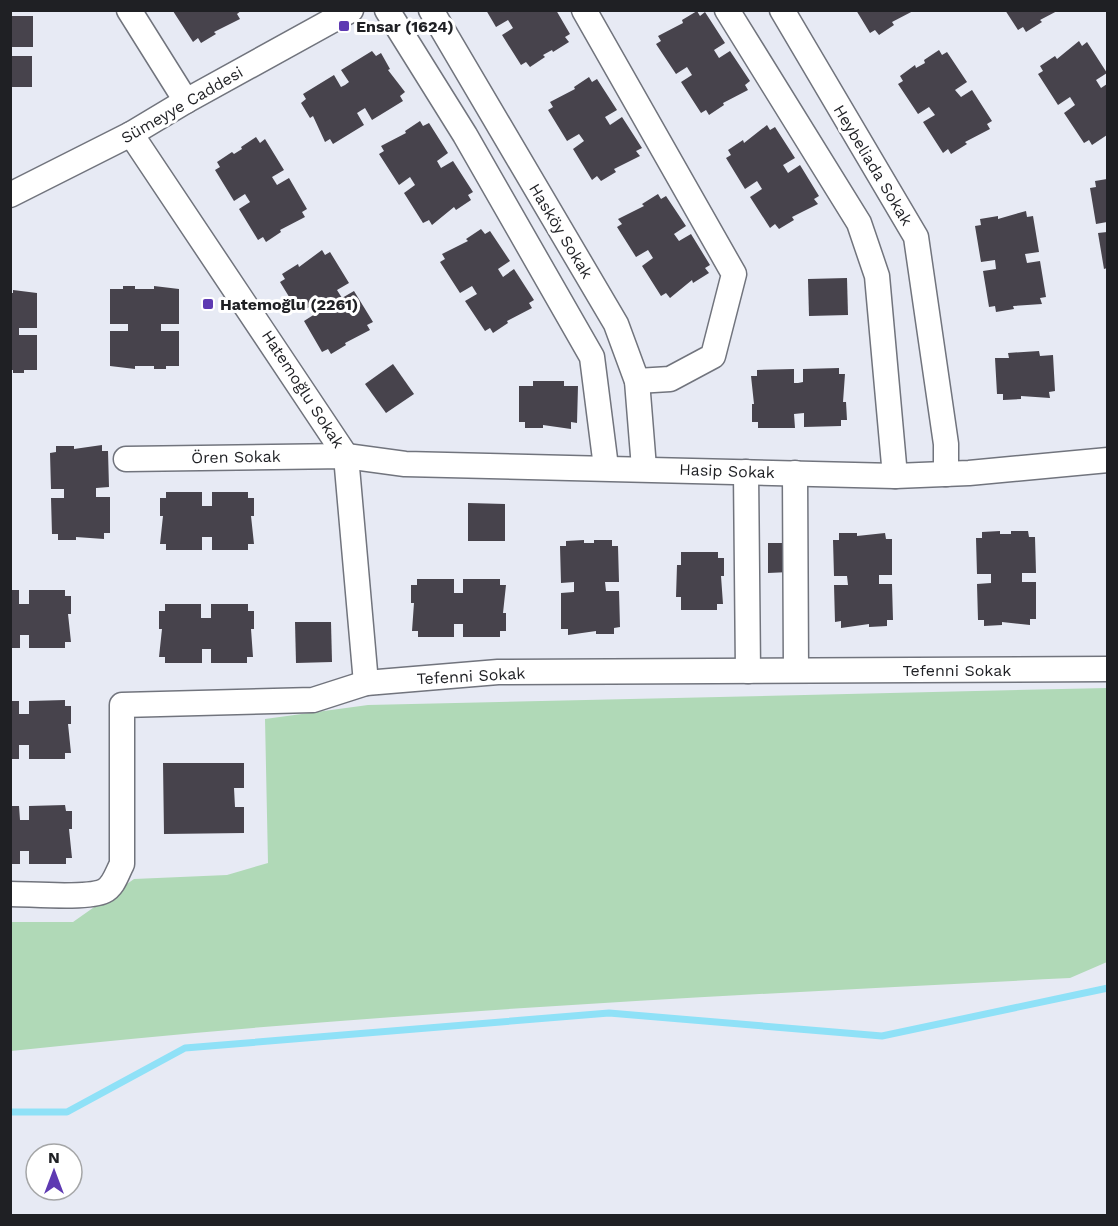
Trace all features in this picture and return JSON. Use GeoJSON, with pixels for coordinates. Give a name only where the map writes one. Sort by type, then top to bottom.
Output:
{"type":"FeatureCollection","features":[{"type":"Feature","properties":{"kind":"street"},"geometry":{"type":"LineString","coordinates":[[129,10],[186,101]]}},
{"type":"Feature","properties":{"kind":"street","name":"Sümeyye Caddesi"},"geometry":{"type":"LineString","coordinates":[[10,195],[131,134],[351,10]]}},
{"type":"Feature","properties":{"kind":"street"},"geometry":{"type":"LineString","coordinates":[[387,10],[465,135],[592,357],[606,467]]}},
{"type":"Feature","properties":{"kind":"street","name":"Hasköy Sokak"},"geometry":{"type":"LineString","coordinates":[[431,10],[616,324],[637,381],[644,468]]}},
{"type":"Feature","properties":{"kind":"street"},"geometry":{"type":"LineString","coordinates":[[584,10],[734,274],[713,356],[670,379],[637,381]]}},
{"type":"Feature","properties":{"kind":"street"},"geometry":{"type":"LineString","coordinates":[[727,10],[859,222],[876,276],[895,476]]}},
{"type":"Feature","properties":{"kind":"street","name":"Heybeliada Sokak"},"geometry":{"type":"LineString","coordinates":[[782,10],[916,237],[945,444],[946,474]]}},
{"type":"Feature","properties":{"kind":"street","name":"Hatemoğlu Sokak"},"geometry":{"type":"LineString","coordinates":[[131,134],[346,456],[366,683]]}},
{"type":"Feature","properties":{"kind":"street","name":"Hasip Sokak"},"geometry":{"type":"LineString","coordinates":[[346,456],[405,464],[606,467],[895,476],[946,474],[1107,460]]}},
{"type":"Feature","properties":{"kind":"street","name":"Ören Sokak"},"geometry":{"type":"LineString","coordinates":[[126,459],[346,456]]}},
{"type":"Feature","properties":{"kind":"street"},"geometry":{"type":"LineString","coordinates":[[746,472],[748,671]]}},
{"type":"Feature","properties":{"kind":"street"},"geometry":{"type":"LineString","coordinates":[[795,473],[796,670]]}},
{"type":"Feature","properties":{"kind":"street","name":"Tefenni Sokak"},"geometry":{"type":"LineString","coordinates":[[10,894],[91,894],[104,891],[112,883],[122,864],[122,705],[313,700],[366,683],[498,672],[1107,669]]}},
{"type":"Feature","properties":{"kind":"green space"},"geometry":{"type":"Polygon","coordinates":[[[1107,688],[1107,962],[1070,978],[672,999],[407,1016],[11,1051],[11,922],[73,922],[134,879],[227,875],[268,863],[265,719],[368,705],[1107,688]]]}},
{"type":"Feature","properties":{"kind":"building"},"geometry":{"type":"Polygon","coordinates":[[[242,10],[237,14],[240,19],[214,32],[216,34],[201,43],[198,38],[193,42],[173,11],[242,10]]]}},
{"type":"Feature","properties":{"kind":"building"},"geometry":{"type":"Polygon","coordinates":[[[486,10],[556,10],[570,34],[565,37],[569,42],[543,55],[545,57],[530,67],[526,62],[521,65],[502,35],[513,28],[508,20],[496,27],[486,10]]]}},
{"type":"Feature","properties":{"kind":"building"},"geometry":{"type":"Polygon","coordinates":[[[856,10],[915,10],[892,22],[894,25],[879,35],[875,30],[870,33],[856,10]]]}},
{"type":"Feature","properties":{"kind":"building"},"geometry":{"type":"Polygon","coordinates":[[[1005,10],[1059,10],[1040,20],[1042,22],[1026,32],[1023,27],[1018,30],[1005,10]]]}},
{"type":"Feature","properties":{"kind":"building"},"geometry":{"type":"Polygon","coordinates":[[[697,11],[700,16],[705,12],[725,43],[714,50],[719,58],[730,51],[750,81],[745,85],[748,90],[723,103],[724,105],[709,115],[706,110],[701,113],[681,82],[692,75],[687,67],[676,74],[656,44],[661,41],[658,36],[683,23],[682,20],[697,11]]]}},
{"type":"Feature","properties":{"kind":"building"},"geometry":{"type":"Polygon","coordinates":[[[10,16],[33,16],[33,47],[10,47],[10,16]]]}},
{"type":"Feature","properties":{"kind":"building"},"geometry":{"type":"Polygon","coordinates":[[[1079,41],[1082,46],[1087,42],[1107,73],[1096,80],[1101,88],[1107,84],[1107,135],[1092,145],[1089,140],[1084,143],[1064,113],[1075,105],[1070,97],[1058,105],[1038,74],[1043,71],[1040,66],[1055,56],[1057,59],[1079,41]]]}},
{"type":"Feature","properties":{"kind":"building"},"geometry":{"type":"Polygon","coordinates":[[[939,50],[942,55],[947,52],[967,82],[955,90],[961,97],[972,90],[992,121],[987,124],[990,129],[965,142],[967,144],[951,154],[948,149],[943,153],[923,122],[935,115],[929,107],[918,114],[898,84],[903,81],[900,76],[915,65],[916,68],[925,63],[924,60],[939,50]]]}},
{"type":"Feature","properties":{"kind":"building"},"geometry":{"type":"Polygon","coordinates":[[[372,51],[376,56],[381,53],[390,69],[388,70],[405,92],[400,96],[403,101],[372,120],[365,108],[357,113],[364,125],[333,144],[330,139],[325,142],[313,116],[310,118],[301,103],[306,99],[303,94],[334,75],[341,87],[345,85],[349,82],[341,70],[372,51]]]}},
{"type":"Feature","properties":{"kind":"building"},"geometry":{"type":"Polygon","coordinates":[[[10,56],[32,56],[32,87],[10,87],[10,56]]]}},
{"type":"Feature","properties":{"kind":"building"},"geometry":{"type":"Polygon","coordinates":[[[589,77],[592,82],[597,79],[617,110],[605,117],[610,125],[622,117],[642,148],[636,151],[640,156],[614,169],[616,172],[601,181],[597,176],[592,180],[573,149],[584,141],[579,134],[567,141],[548,110],[553,107],[550,102],[575,89],[574,87],[589,77]]]}},
{"type":"Feature","properties":{"kind":"building"},"geometry":{"type":"Polygon","coordinates":[[[420,121],[423,126],[429,123],[448,153],[437,161],[441,168],[453,161],[473,192],[468,195],[471,200],[456,210],[454,207],[432,225],[429,220],[423,223],[404,193],[415,185],[410,177],[399,185],[379,154],[384,151],[381,146],[406,133],[405,131],[420,121]]]}},
{"type":"Feature","properties":{"kind":"building"},"geometry":{"type":"Polygon","coordinates":[[[767,125],[770,130],[775,127],[795,158],[783,165],[788,173],[800,165],[819,196],[814,199],[818,204],[792,217],[794,220],[779,229],[775,224],[770,228],[750,197],[762,189],[757,181],[745,189],[726,158],[731,155],[728,150],[743,140],[744,143],[767,125]]]}},
{"type":"Feature","properties":{"kind":"building"},"geometry":{"type":"Polygon","coordinates":[[[256,137],[260,143],[265,139],[284,170],[272,177],[277,185],[289,178],[307,209],[302,212],[305,217],[280,230],[281,232],[266,242],[263,237],[258,240],[239,209],[250,202],[245,194],[234,201],[215,170],[220,167],[217,162],[232,152],[234,154],[242,149],[241,147],[256,137]]]}},
{"type":"Feature","properties":{"kind":"building"},"geometry":{"type":"Polygon","coordinates":[[[1107,179],[1107,222],[1096,224],[1090,188],[1096,187],[1095,181],[1107,179]]]}},
{"type":"Feature","properties":{"kind":"building"},"geometry":{"type":"Polygon","coordinates":[[[658,194],[661,199],[666,196],[686,226],[674,234],[679,241],[691,234],[710,265],[705,268],[709,273],[693,283],[692,280],[670,298],[666,293],[661,296],[642,266],[653,258],[648,250],[636,257],[617,227],[622,224],[618,219],[644,206],[642,204],[658,194]]]}},
{"type":"Feature","properties":{"kind":"building"},"geometry":{"type":"Polygon","coordinates":[[[1026,211],[1027,217],[1033,216],[1039,252],[1025,254],[1027,263],[1040,261],[1046,297],[1040,298],[1042,304],[1013,306],[1014,309],[996,312],[995,306],[989,307],[983,271],[996,269],[995,260],[981,262],[975,226],[981,225],[980,219],[998,216],[998,219],[1026,211]]]}},
{"type":"Feature","properties":{"kind":"building"},"geometry":{"type":"Polygon","coordinates":[[[481,229],[485,234],[490,231],[510,261],[498,269],[503,277],[514,269],[534,300],[529,303],[532,308],[507,321],[508,323],[493,333],[490,328],[485,331],[465,301],[477,294],[472,286],[460,293],[440,262],[445,259],[442,254],[468,241],[466,239],[481,229]]]}},
{"type":"Feature","properties":{"kind":"building"},"geometry":{"type":"Polygon","coordinates":[[[1107,232],[1107,268],[1104,269],[1098,233],[1107,232]]]}},
{"type":"Feature","properties":{"kind":"building"},"geometry":{"type":"Polygon","coordinates":[[[322,250],[325,255],[330,252],[349,283],[337,290],[342,298],[354,291],[373,322],[367,325],[370,330],[345,343],[346,345],[331,354],[328,349],[322,352],[304,321],[315,314],[311,306],[299,313],[280,282],[285,279],[282,274],[298,264],[299,267],[322,250]]]}},
{"type":"Feature","properties":{"kind":"building"},"geometry":{"type":"Polygon","coordinates":[[[847,278],[848,315],[809,316],[808,279],[847,278]]]}},
{"type":"Feature","properties":{"kind":"building"},"geometry":{"type":"Polygon","coordinates":[[[123,286],[135,286],[135,289],[154,289],[154,286],[179,289],[179,324],[161,324],[161,331],[179,331],[179,366],[154,369],[154,366],[135,366],[135,369],[110,366],[110,331],[128,331],[128,324],[110,324],[110,289],[123,289],[123,286]]]}},
{"type":"Feature","properties":{"kind":"building"},"geometry":{"type":"Polygon","coordinates":[[[13,290],[37,293],[37,328],[19,328],[19,335],[37,335],[37,370],[24,370],[24,373],[13,373],[13,370],[10,370],[10,293],[13,293],[13,290]]]}},
{"type":"Feature","properties":{"kind":"building"},"geometry":{"type":"Polygon","coordinates":[[[1039,351],[1040,356],[1053,355],[1055,391],[1049,392],[1050,398],[1021,396],[1021,399],[1003,400],[1003,394],[997,394],[995,358],[1009,358],[1008,353],[1039,351]]]}},
{"type":"Feature","properties":{"kind":"building"},"geometry":{"type":"Polygon","coordinates":[[[393,364],[414,394],[386,413],[365,384],[393,364]]]}},
{"type":"Feature","properties":{"kind":"building"},"geometry":{"type":"Polygon","coordinates":[[[839,368],[839,374],[845,374],[843,402],[846,402],[847,420],[841,420],[841,426],[804,427],[804,413],[794,414],[795,428],[758,428],[758,422],[752,422],[752,404],[754,404],[751,376],[757,376],[757,370],[794,369],[794,383],[798,383],[803,382],[803,369],[839,368]]]}},
{"type":"Feature","properties":{"kind":"building"},"geometry":{"type":"Polygon","coordinates":[[[533,381],[564,381],[564,386],[578,386],[577,423],[571,422],[571,429],[543,425],[543,428],[525,428],[525,422],[519,422],[519,386],[533,386],[533,381]]]}},
{"type":"Feature","properties":{"kind":"building"},"geometry":{"type":"Polygon","coordinates":[[[102,445],[102,451],[108,451],[109,487],[96,488],[96,497],[110,497],[110,533],[104,533],[104,539],[76,537],[76,540],[58,540],[58,534],[52,534],[51,498],[64,498],[64,489],[51,489],[50,453],[56,452],[56,446],[74,446],[74,449],[102,445]]]}},
{"type":"Feature","properties":{"kind":"building"},"geometry":{"type":"Polygon","coordinates":[[[166,492],[202,492],[202,506],[212,506],[212,492],[248,492],[248,498],[254,498],[254,516],[251,516],[254,544],[248,544],[248,550],[212,550],[212,537],[202,537],[202,550],[166,550],[166,544],[160,544],[163,516],[160,516],[160,498],[166,498],[166,492]]]}},
{"type":"Feature","properties":{"kind":"building"},"geometry":{"type":"Polygon","coordinates":[[[468,503],[505,504],[505,541],[468,541],[468,503]]]}},
{"type":"Feature","properties":{"kind":"building"},"geometry":{"type":"Polygon","coordinates":[[[1000,531],[1000,534],[1011,534],[1011,531],[1028,531],[1029,537],[1035,537],[1036,573],[1022,573],[1022,582],[1036,582],[1036,619],[1030,619],[1030,625],[1002,622],[1002,625],[984,626],[984,620],[978,620],[977,584],[991,583],[991,574],[977,574],[976,538],[982,538],[982,532],[1000,531]]]}},
{"type":"Feature","properties":{"kind":"building"},"geometry":{"type":"Polygon","coordinates":[[[839,533],[857,533],[857,536],[885,533],[886,539],[892,539],[892,575],[879,575],[879,584],[892,584],[893,620],[887,620],[887,626],[869,627],[869,624],[841,628],[841,621],[835,622],[834,585],[848,585],[847,576],[834,576],[833,540],[839,540],[839,533]]]}},
{"type":"Feature","properties":{"kind":"building"},"geometry":{"type":"Polygon","coordinates":[[[584,540],[584,543],[594,543],[594,540],[612,540],[612,546],[618,546],[619,582],[605,582],[606,591],[619,591],[620,627],[614,628],[614,634],[596,634],[596,631],[568,635],[568,629],[561,629],[561,593],[574,592],[574,582],[561,583],[560,546],[566,546],[566,541],[584,540]]]}},
{"type":"Feature","properties":{"kind":"building"},"geometry":{"type":"Polygon","coordinates":[[[768,543],[789,543],[790,572],[768,573],[768,543]]]}},
{"type":"Feature","properties":{"kind":"building"},"geometry":{"type":"Polygon","coordinates":[[[681,552],[718,552],[718,558],[724,558],[724,576],[721,576],[723,604],[717,604],[717,610],[681,610],[681,597],[676,597],[677,565],[681,565],[681,552]]]}},
{"type":"Feature","properties":{"kind":"building"},"geometry":{"type":"Polygon","coordinates":[[[417,579],[454,579],[454,593],[463,593],[463,579],[500,579],[500,585],[506,585],[503,613],[506,613],[506,631],[500,631],[500,637],[463,637],[463,624],[454,624],[454,637],[418,637],[418,631],[412,631],[414,603],[411,603],[411,585],[417,585],[417,579]]]}},
{"type":"Feature","properties":{"kind":"building"},"geometry":{"type":"Polygon","coordinates":[[[10,590],[19,590],[19,604],[29,604],[29,590],[65,590],[65,596],[71,596],[71,614],[68,614],[71,642],[65,642],[65,648],[29,648],[29,635],[20,635],[20,648],[10,648],[10,590]]]}},
{"type":"Feature","properties":{"kind":"building"},"geometry":{"type":"Polygon","coordinates":[[[165,604],[201,604],[201,618],[211,618],[211,604],[248,604],[248,611],[254,611],[254,629],[251,629],[253,657],[247,657],[247,663],[211,663],[211,649],[202,649],[202,663],[165,663],[165,657],[159,657],[162,629],[159,629],[159,611],[165,611],[165,604]]]}},
{"type":"Feature","properties":{"kind":"building"},"geometry":{"type":"Polygon","coordinates":[[[295,622],[331,622],[332,662],[296,663],[295,622]]]}},
{"type":"Feature","properties":{"kind":"building"},"geometry":{"type":"Polygon","coordinates":[[[65,700],[65,706],[71,706],[71,724],[68,724],[71,753],[65,753],[65,759],[29,759],[29,745],[19,745],[19,759],[10,759],[10,701],[19,701],[19,714],[29,714],[29,701],[65,700]]]}},
{"type":"Feature","properties":{"kind":"building"},"geometry":{"type":"Polygon","coordinates":[[[163,763],[244,763],[244,788],[234,788],[235,807],[244,807],[244,833],[164,834],[163,763]]]}},
{"type":"Feature","properties":{"kind":"building"},"geometry":{"type":"Polygon","coordinates":[[[65,805],[66,811],[72,811],[72,829],[69,829],[72,858],[66,858],[66,864],[29,864],[29,851],[20,851],[20,864],[10,864],[10,806],[19,806],[20,820],[29,820],[29,806],[65,805]]]}},
{"type":"Feature","properties":{"kind":"waterway"},"geometry":{"type":"LineString","coordinates":[[10,1112],[67,1112],[185,1048],[609,1013],[882,1036],[1108,988]]}},
{"type":"Feature","properties":{"kind":"place","name":"Ensar (1624)"},"geometry":{"type":"Point","coordinates":[344,26]}},
{"type":"Feature","properties":{"kind":"place","name":"Hatemoğlu (2261)"},"geometry":{"type":"Point","coordinates":[208,304]}}]}
